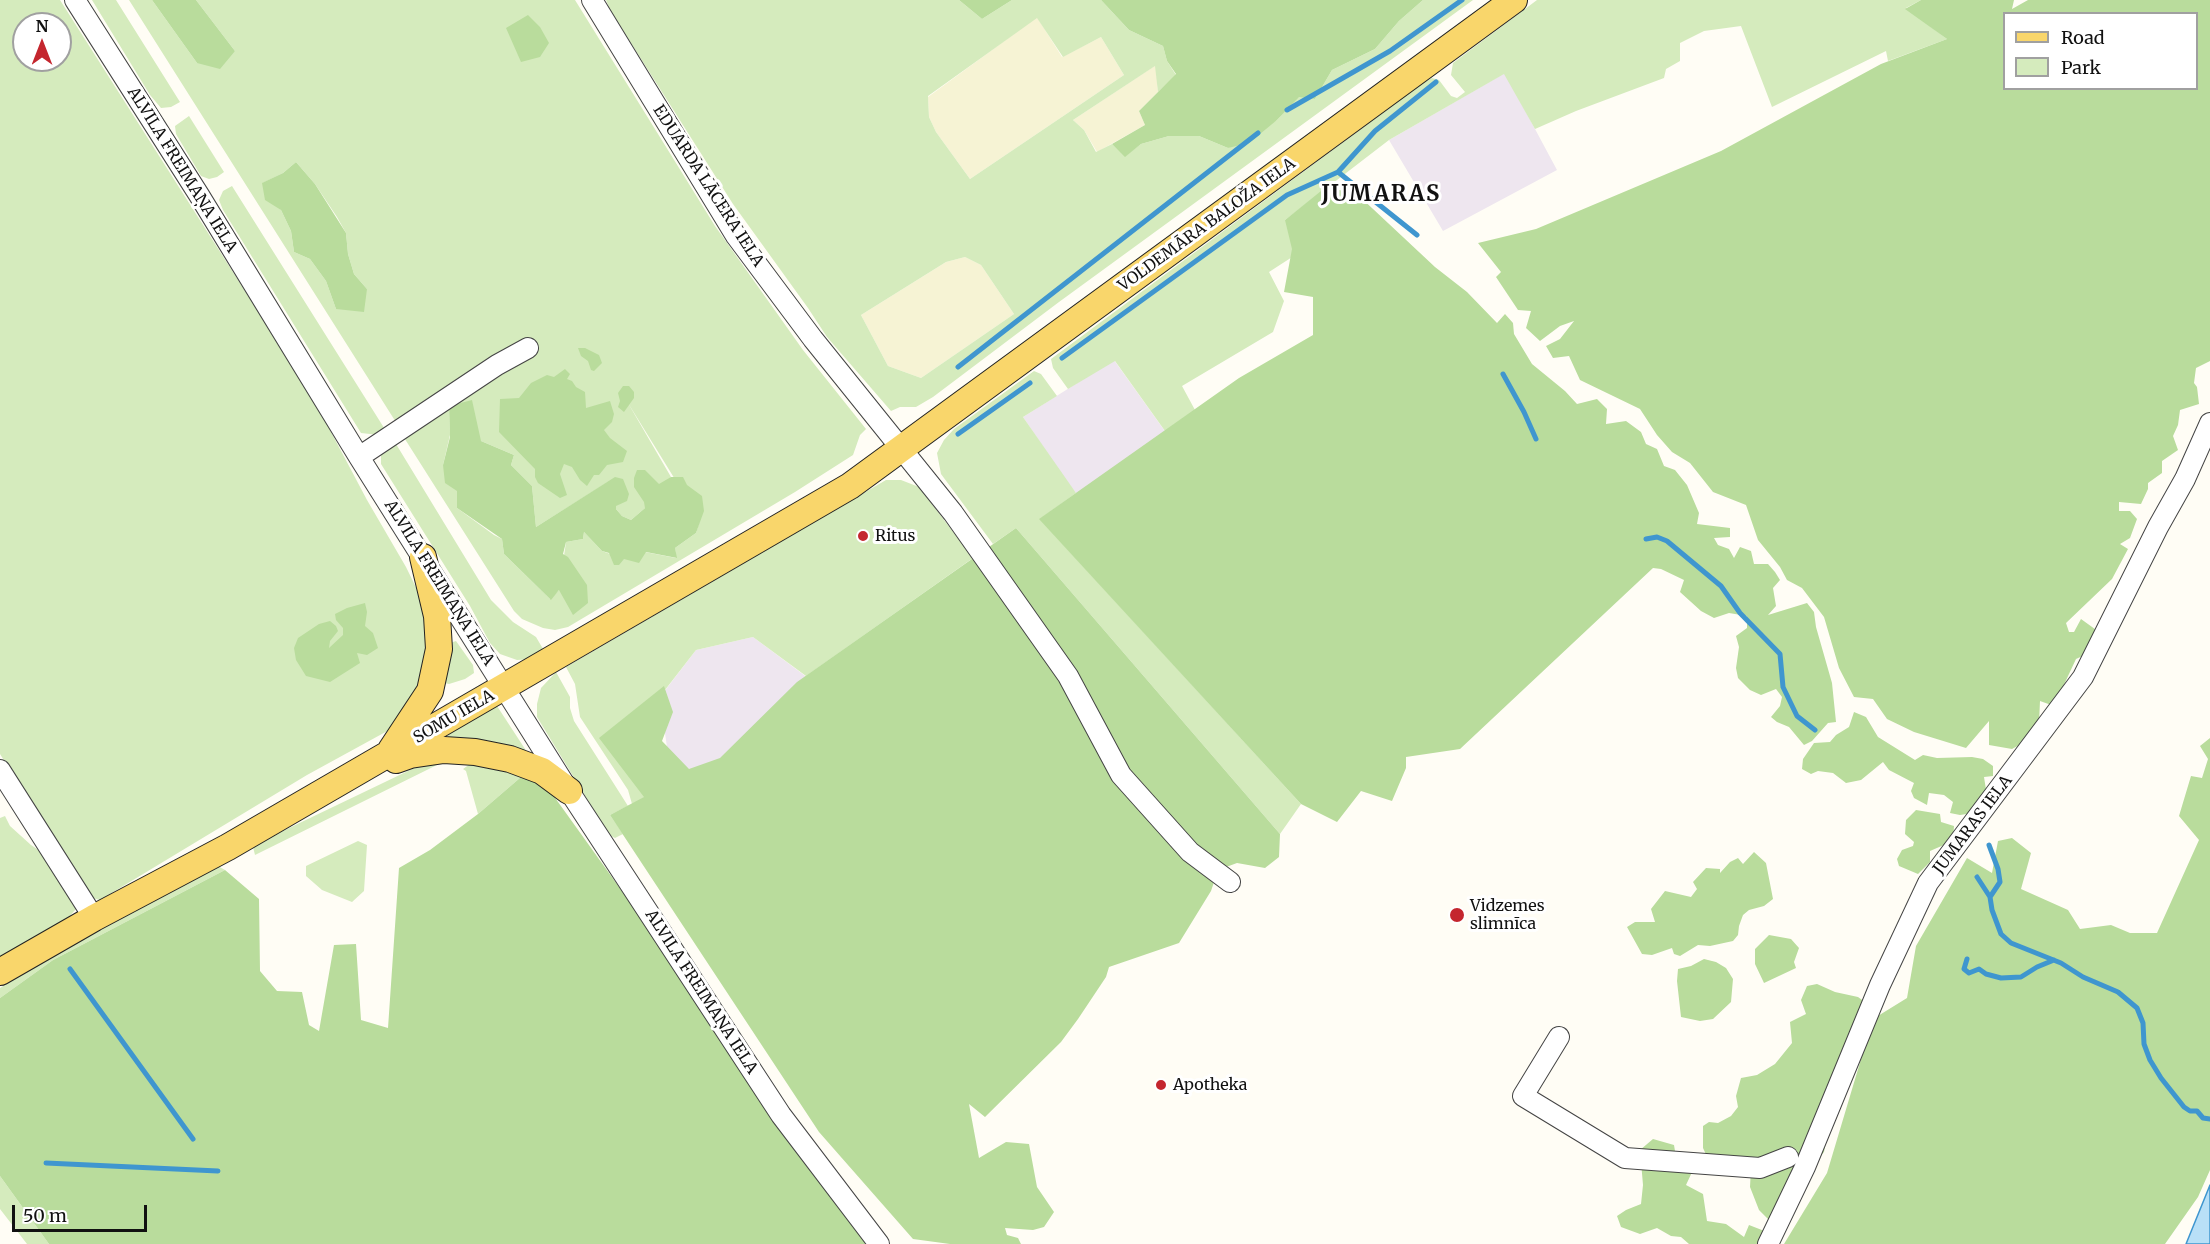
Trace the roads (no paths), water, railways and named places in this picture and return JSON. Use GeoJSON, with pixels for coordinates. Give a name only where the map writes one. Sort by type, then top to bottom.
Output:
{"type":"FeatureCollection","features":[{"type":"Feature","properties":{"kind":"main road","name":"VOLDEMĀRA BALOŽA IELA"},"geometry":{"type":"LineString","coordinates":[[901,450],[1514,0]]}},
{"type":"Feature","properties":{"kind":"main road","name":"SOMU IELA"},"geometry":{"type":"LineString","coordinates":[[0,972],[94,918],[228,847],[505,687],[850,486],[901,450]]}},
{"type":"Feature","properties":{"kind":"main road"},"geometry":{"type":"LineString","coordinates":[[387,755],[430,692],[439,649],[437,616],[423,557]]}},
{"type":"Feature","properties":{"kind":"main road"},"geometry":{"type":"LineString","coordinates":[[334,784],[410,755],[444,750],[475,752],[510,759],[542,771],[569,791]]}},
{"type":"Feature","properties":{"kind":"street","name":"ALVILA FREIMAŅA IELA"},"geometry":{"type":"LineString","coordinates":[[75,0],[199,195],[569,791],[781,1115],[879,1244]]}},
{"type":"Feature","properties":{"kind":"street","name":"EDUARDA LĀCERA IELA"},"geometry":{"type":"LineString","coordinates":[[592,0],[736,236],[901,450],[953,513],[1068,676],[1121,775],[1190,852],[1230,882]]}},
{"type":"Feature","properties":{"kind":"street"},"geometry":{"type":"LineString","coordinates":[[360,457],[497,365],[528,348]]}},
{"type":"Feature","properties":{"kind":"street","name":"JUMARAS IELA"},"geometry":{"type":"LineString","coordinates":[[1768,1244],[1805,1167],[1880,985],[1928,884],[2083,677],[2158,527],[2185,479],[2210,423]]}},
{"type":"Feature","properties":{"kind":"street"},"geometry":{"type":"LineString","coordinates":[[0,770],[94,918]]}},
{"type":"Feature","properties":{"kind":"street"},"geometry":{"type":"LineString","coordinates":[[1559,1037],[1522,1096],[1625,1158],[1760,1168],[1788,1157]]}},
{"type":"Feature","properties":{"kind":"water"},"geometry":{"type":"Polygon","coordinates":[[[2210,1185],[2210,1244],[2186,1244],[2210,1185]]]}},
{"type":"Feature","properties":{"kind":"waterway"},"geometry":{"type":"LineString","coordinates":[[1287,110],[1390,51],[1462,0]]}},
{"type":"Feature","properties":{"kind":"waterway"},"geometry":{"type":"LineString","coordinates":[[1062,358],[1287,195],[1338,172],[1375,131],[1436,82]]}},
{"type":"Feature","properties":{"kind":"waterway"},"geometry":{"type":"LineString","coordinates":[[958,367],[1258,133]]}},
{"type":"Feature","properties":{"kind":"waterway"},"geometry":{"type":"LineString","coordinates":[[1338,172],[1417,235]]}},
{"type":"Feature","properties":{"kind":"waterway"},"geometry":{"type":"LineString","coordinates":[[1503,374],[1536,439]]}},
{"type":"Feature","properties":{"kind":"waterway"},"geometry":{"type":"LineString","coordinates":[[958,434],[1030,383]]}},
{"type":"Feature","properties":{"kind":"waterway"},"geometry":{"type":"LineString","coordinates":[[1646,539],[1657,537],[1667,541],[1721,586],[1740,613],[1780,654],[1783,687],[1797,716],[1815,730]]}},
{"type":"Feature","properties":{"kind":"waterway"},"geometry":{"type":"LineString","coordinates":[[1989,845],[2000,882],[1990,897]]}},
{"type":"Feature","properties":{"kind":"waterway"},"geometry":{"type":"LineString","coordinates":[[1977,877],[1990,897],[2001,934],[2011,943],[2061,963],[2083,977],[2118,992],[2137,1008],[2143,1023],[2144,1044],[2161,1078],[2184,1107],[2190,1111],[2197,1111],[2203,1118],[2210,1119]]}},
{"type":"Feature","properties":{"kind":"waterway"},"geometry":{"type":"LineString","coordinates":[[1967,959],[1964,969],[1969,973],[1979,969],[1986,974],[2001,978],[2021,977],[2054,960]]}},
{"type":"Feature","properties":{"kind":"waterway"},"geometry":{"type":"LineString","coordinates":[[70,969],[193,1139]]}},
{"type":"Feature","properties":{"kind":"waterway"},"geometry":{"type":"LineString","coordinates":[[46,1163],[218,1171]]}},
{"type":"Feature","properties":{"kind":"place","name":"Ritus"},"geometry":{"type":"Point","coordinates":[863,536]}},
{"type":"Feature","properties":{"kind":"place","name":"Vidzemes slimnīca"},"geometry":{"type":"Point","coordinates":[1457,915]}},
{"type":"Feature","properties":{"kind":"place","name":"Apotheka"},"geometry":{"type":"Point","coordinates":[1161,1085]}},
{"type":"Feature","properties":{"kind":"district","name":"JUMARAS"},"geometry":{"type":"Point","coordinates":[1381,195]}}]}
